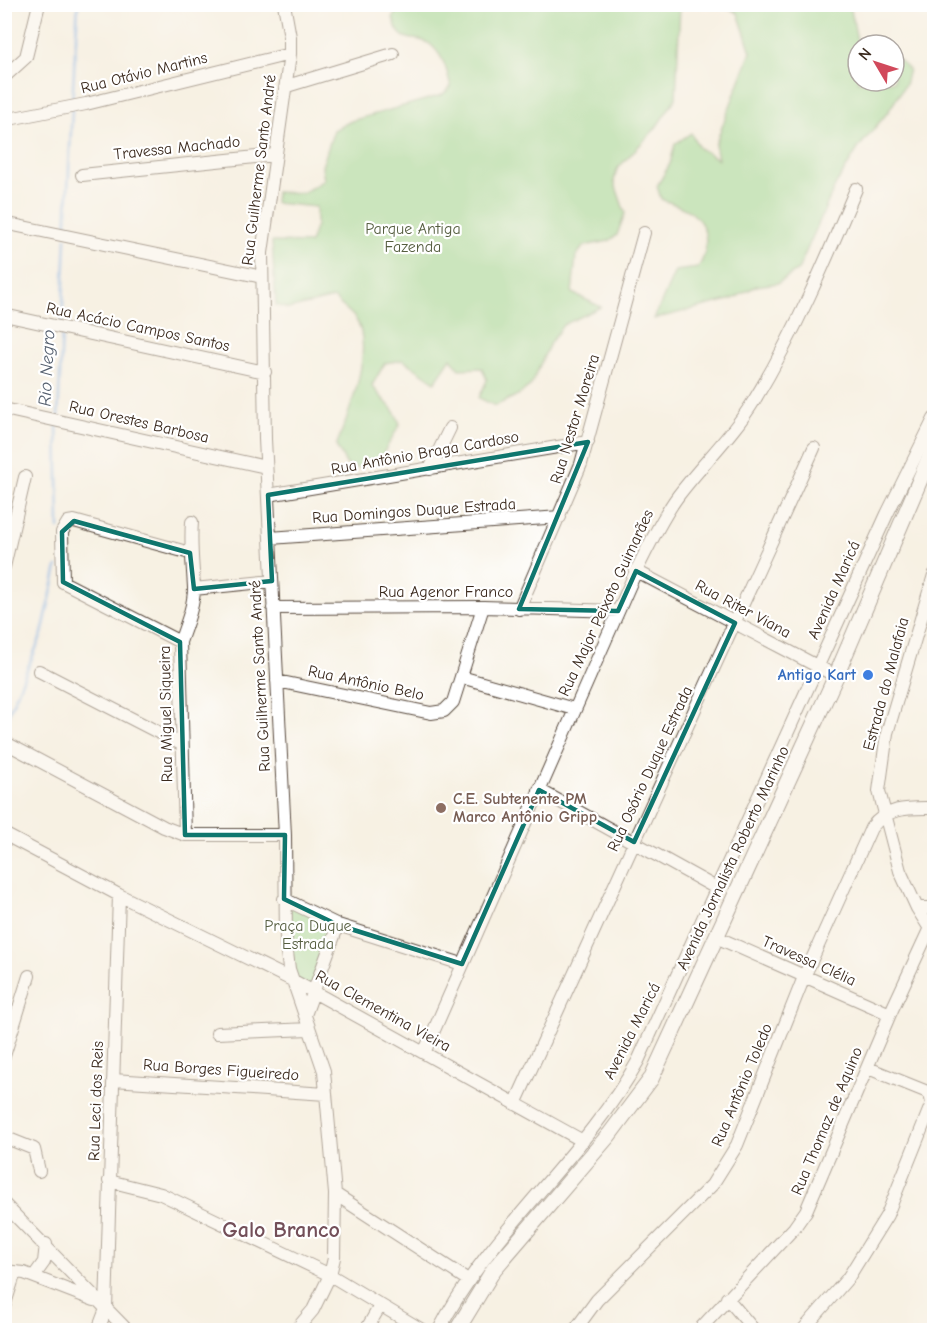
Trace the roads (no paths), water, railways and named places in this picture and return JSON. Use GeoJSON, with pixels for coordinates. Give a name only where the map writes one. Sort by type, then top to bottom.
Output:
{"type":"FeatureCollection","features":[{"type":"Feature","properties":{"kind":"main road","name":"Avenida Jornalista Roberto Marinho"},"geometry":{"type":"LineString","coordinates":[[509,1251],[609,1135],[651,1079],[836,676],[934,447]]}},
{"type":"Feature","properties":{"kind":"main road"},"geometry":{"type":"LineString","coordinates":[[457,1330],[494,1269],[509,1251]]}},
{"type":"Feature","properties":{"kind":"main road"},"geometry":{"type":"LineString","coordinates":[[467,1330],[509,1251]]}},
{"type":"Feature","properties":{"kind":"street"},"geometry":{"type":"LineString","coordinates":[[4,77],[26,57],[39,4]]}},
{"type":"Feature","properties":{"kind":"street","name":"Rua Guilherme Santo André"},"geometry":{"type":"LineString","coordinates":[[284,4],[290,37],[290,54],[262,253],[266,467],[285,835],[284,899],[286,944],[292,981],[324,1071],[335,1194],[334,1258],[330,1275],[313,1310],[296,1330]]}},
{"type":"Feature","properties":{"kind":"street","name":"Rua Otávio Martins"},"geometry":{"type":"LineString","coordinates":[[4,117],[14,118],[69,108],[290,54]]}},
{"type":"Feature","properties":{"kind":"street"},"geometry":{"type":"LineString","coordinates":[[287,86],[393,54]]}},
{"type":"Feature","properties":{"kind":"street","name":"Travessa Machado"},"geometry":{"type":"LineString","coordinates":[[82,174],[275,155]]}},
{"type":"Feature","properties":{"kind":"street","name":"Rua Major Peixoto Guimarães"},"geometry":{"type":"LineString","coordinates":[[424,1053],[636,571],[664,516],[755,399],[814,288],[856,189]]}},
{"type":"Feature","properties":{"kind":"street"},"geometry":{"type":"LineString","coordinates":[[4,223],[62,237],[262,277]]}},
{"type":"Feature","properties":{"kind":"street","name":"Rua Nestor Moreira"},"geometry":{"type":"LineString","coordinates":[[519,609],[574,486],[644,233]]}},
{"type":"Feature","properties":{"kind":"street","name":"Rua Acácio Campos Santos"},"geometry":{"type":"LineString","coordinates":[[4,315],[265,372]]}},
{"type":"Feature","properties":{"kind":"street","name":"Rua Orestes Barbosa"},"geometry":{"type":"LineString","coordinates":[[4,409],[266,467]]}},
{"type":"Feature","properties":{"kind":"street","name":"Avenida Maricá"},"geometry":{"type":"LineString","coordinates":[[439,1330],[468,1280],[613,1104],[638,1061],[718,890],[887,514],[934,419]]}},
{"type":"Feature","properties":{"kind":"street"},"geometry":{"type":"LineString","coordinates":[[430,469],[450,428]]}},
{"type":"Feature","properties":{"kind":"street","name":"Rua Antônio Braga Cardoso"},"geometry":{"type":"LineString","coordinates":[[268,495],[588,442]]}},
{"type":"Feature","properties":{"kind":"street","name":"Rua Osório Duque Estrada"},"geometry":{"type":"LineString","coordinates":[[515,1104],[814,448]]}},
{"type":"Feature","properties":{"kind":"street"},"geometry":{"type":"LineString","coordinates":[[5,565],[26,477]]}},
{"type":"Feature","properties":{"kind":"street","name":"Rua Domingos Duque Estrada"},"geometry":{"type":"LineString","coordinates":[[270,538],[560,517]]}},
{"type":"Feature","properties":{"kind":"street"},"geometry":{"type":"LineString","coordinates":[[180,642],[63,582],[62,532],[68,522],[74,521],[190,553]]}},
{"type":"Feature","properties":{"kind":"street","name":"Rua Miguel Siqueira"},"geometry":{"type":"LineString","coordinates":[[185,835],[180,642],[189,616],[194,589],[190,553],[192,522]]}},
{"type":"Feature","properties":{"kind":"street","name":"Rua Riter Viana"},"geometry":{"type":"LineString","coordinates":[[636,571],[836,676]]}},
{"type":"Feature","properties":{"kind":"street","name":"Estrada do Malafaia"},"geometry":{"type":"LineString","coordinates":[[932,933],[917,908],[900,871],[879,791],[887,733],[934,575]]}},
{"type":"Feature","properties":{"kind":"street"},"geometry":{"type":"LineString","coordinates":[[194,589],[272,582]]}},
{"type":"Feature","properties":{"kind":"street","name":"Rua Agenor Franco"},"geometry":{"type":"LineString","coordinates":[[273,608],[483,608],[618,611]]}},
{"type":"Feature","properties":{"kind":"street","name":"Rua Antônio Belo"},"geometry":{"type":"LineString","coordinates":[[277,681],[431,713],[449,708],[483,608]]}},
{"type":"Feature","properties":{"kind":"street"},"geometry":{"type":"LineString","coordinates":[[39,671],[181,744]]}},
{"type":"Feature","properties":{"kind":"street"},"geometry":{"type":"LineString","coordinates":[[461,677],[574,709]]}},
{"type":"Feature","properties":{"kind":"street"},"geometry":{"type":"LineString","coordinates":[[8,744],[164,827],[185,835],[285,835]]}},
{"type":"Feature","properties":{"kind":"street"},"geometry":{"type":"LineString","coordinates":[[539,790],[718,890]]}},
{"type":"Feature","properties":{"kind":"street"},"geometry":{"type":"LineString","coordinates":[[884,815],[902,809],[934,808]]}},
{"type":"Feature","properties":{"kind":"street","name":"Rua Antônio Toledo"},"geometry":{"type":"LineString","coordinates":[[575,1330],[597,1300],[712,1185],[725,1167],[737,1145],[804,977],[872,828],[884,815]]}},
{"type":"Feature","properties":{"kind":"street","name":"Rua Clementina Vieira"},"geometry":{"type":"LineString","coordinates":[[4,834],[119,895],[315,993],[583,1141]]}},
{"type":"Feature","properties":{"kind":"street","name":"Rua Leci dos Reis"},"geometry":{"type":"LineString","coordinates":[[98,1330],[102,1305],[109,1181],[119,895]]}},
{"type":"Feature","properties":{"kind":"street"},"geometry":{"type":"LineString","coordinates":[[284,899],[338,925],[462,964]]}},
{"type":"Feature","properties":{"kind":"street"},"geometry":{"type":"LineString","coordinates":[[917,908],[934,908]]}},
{"type":"Feature","properties":{"kind":"street"},"geometry":{"type":"LineString","coordinates":[[305,1015],[315,993],[338,925]]}},
{"type":"Feature","properties":{"kind":"street","name":"Rua Thomaz de Aquino"},"geometry":{"type":"LineString","coordinates":[[699,1330],[781,1243],[806,1211],[890,1014],[932,933]]}},
{"type":"Feature","properties":{"kind":"street","name":"Travessa Clélia"},"geometry":{"type":"LineString","coordinates":[[716,937],[890,1014]]}},
{"type":"Feature","properties":{"kind":"street"},"geometry":{"type":"LineString","coordinates":[[4,1056],[29,976]]}},
{"type":"Feature","properties":{"kind":"street"},"geometry":{"type":"LineString","coordinates":[[217,1033],[309,1029]]}},
{"type":"Feature","properties":{"kind":"street"},"geometry":{"type":"LineString","coordinates":[[803,1330],[848,1278],[887,1215],[932,1103],[932,1098],[925,1091],[868,1068]]}},
{"type":"Feature","properties":{"kind":"street","name":"Rua Borges Figueiredo"},"geometry":{"type":"LineString","coordinates":[[113,1080],[326,1094]]}},
{"type":"Feature","properties":{"kind":"street"},"geometry":{"type":"LineString","coordinates":[[4,1137],[34,1149],[39,1171]]}},
{"type":"Feature","properties":{"kind":"street"},"geometry":{"type":"LineString","coordinates":[[109,1181],[161,1194],[330,1275],[422,1330]]}},
{"type":"Feature","properties":{"kind":"street"},"geometry":{"type":"LineString","coordinates":[[335,1194],[468,1280]]}},
{"type":"Feature","properties":{"kind":"street"},"geometry":{"type":"LineString","coordinates":[[4,1204],[127,1330]]}},
{"type":"Feature","properties":{"kind":"street"},"geometry":{"type":"LineString","coordinates":[[34,1276],[44,1262],[45,1244]]}},
{"type":"Feature","properties":{"kind":"street"},"geometry":{"type":"LineString","coordinates":[[4,1307],[10,1271],[34,1276],[102,1305]]}},
{"type":"Feature","properties":{"kind":"street"},"geometry":{"type":"LineString","coordinates":[[727,1298],[754,1330]]}},
{"type":"Feature","properties":{"kind":"street"},"geometry":{"type":"LineString","coordinates":[[366,1330],[380,1306]]}},
{"type":"Feature","properties":{"kind":"waterway","name":"Rio Negro"},"geometry":{"type":"LineString","coordinates":[[72,103],[78,4]]}},
{"type":"Feature","properties":{"kind":"waterway","name":"Rio Negro"},"geometry":{"type":"LineString","coordinates":[[66,231],[72,109]]}},
{"type":"Feature","properties":{"kind":"waterway","name":"Rio Negro"},"geometry":{"type":"LineString","coordinates":[[62,324],[66,238]]}},
{"type":"Feature","properties":{"kind":"waterway","name":"Rio Negro"},"geometry":{"type":"LineString","coordinates":[[58,417],[62,331]]}},
{"type":"Feature","properties":{"kind":"waterway","name":"Rio Negro"},"geometry":{"type":"LineString","coordinates":[[57,424],[59,528]]}},
{"type":"Feature","properties":{"kind":"waterway","name":"Rio Negro"},"geometry":{"type":"LineString","coordinates":[[4,724],[42,634],[57,567]]}},
{"type":"Feature","properties":{"kind":"place","name":"Antigo Kart"},"geometry":{"type":"Point","coordinates":[868,675]}},
{"type":"Feature","properties":{"kind":"place","name":"C.E. Subtenente PM Marco Antônio Gripp"},"geometry":{"type":"Point","coordinates":[441,808]}},
{"type":"Feature","properties":{"kind":"district","name":"Galo Branco"},"geometry":{"type":"Point","coordinates":[281,1230]}},
{"type":"Feature","properties":{"kind":"park label","name":"Parque Antiga Fazenda"},"geometry":{"type":"Point","coordinates":[413,238]}},
{"type":"Feature","properties":{"kind":"park label","name":"Praça Duque Estrada"},"geometry":{"type":"Point","coordinates":[308,935]}}]}
